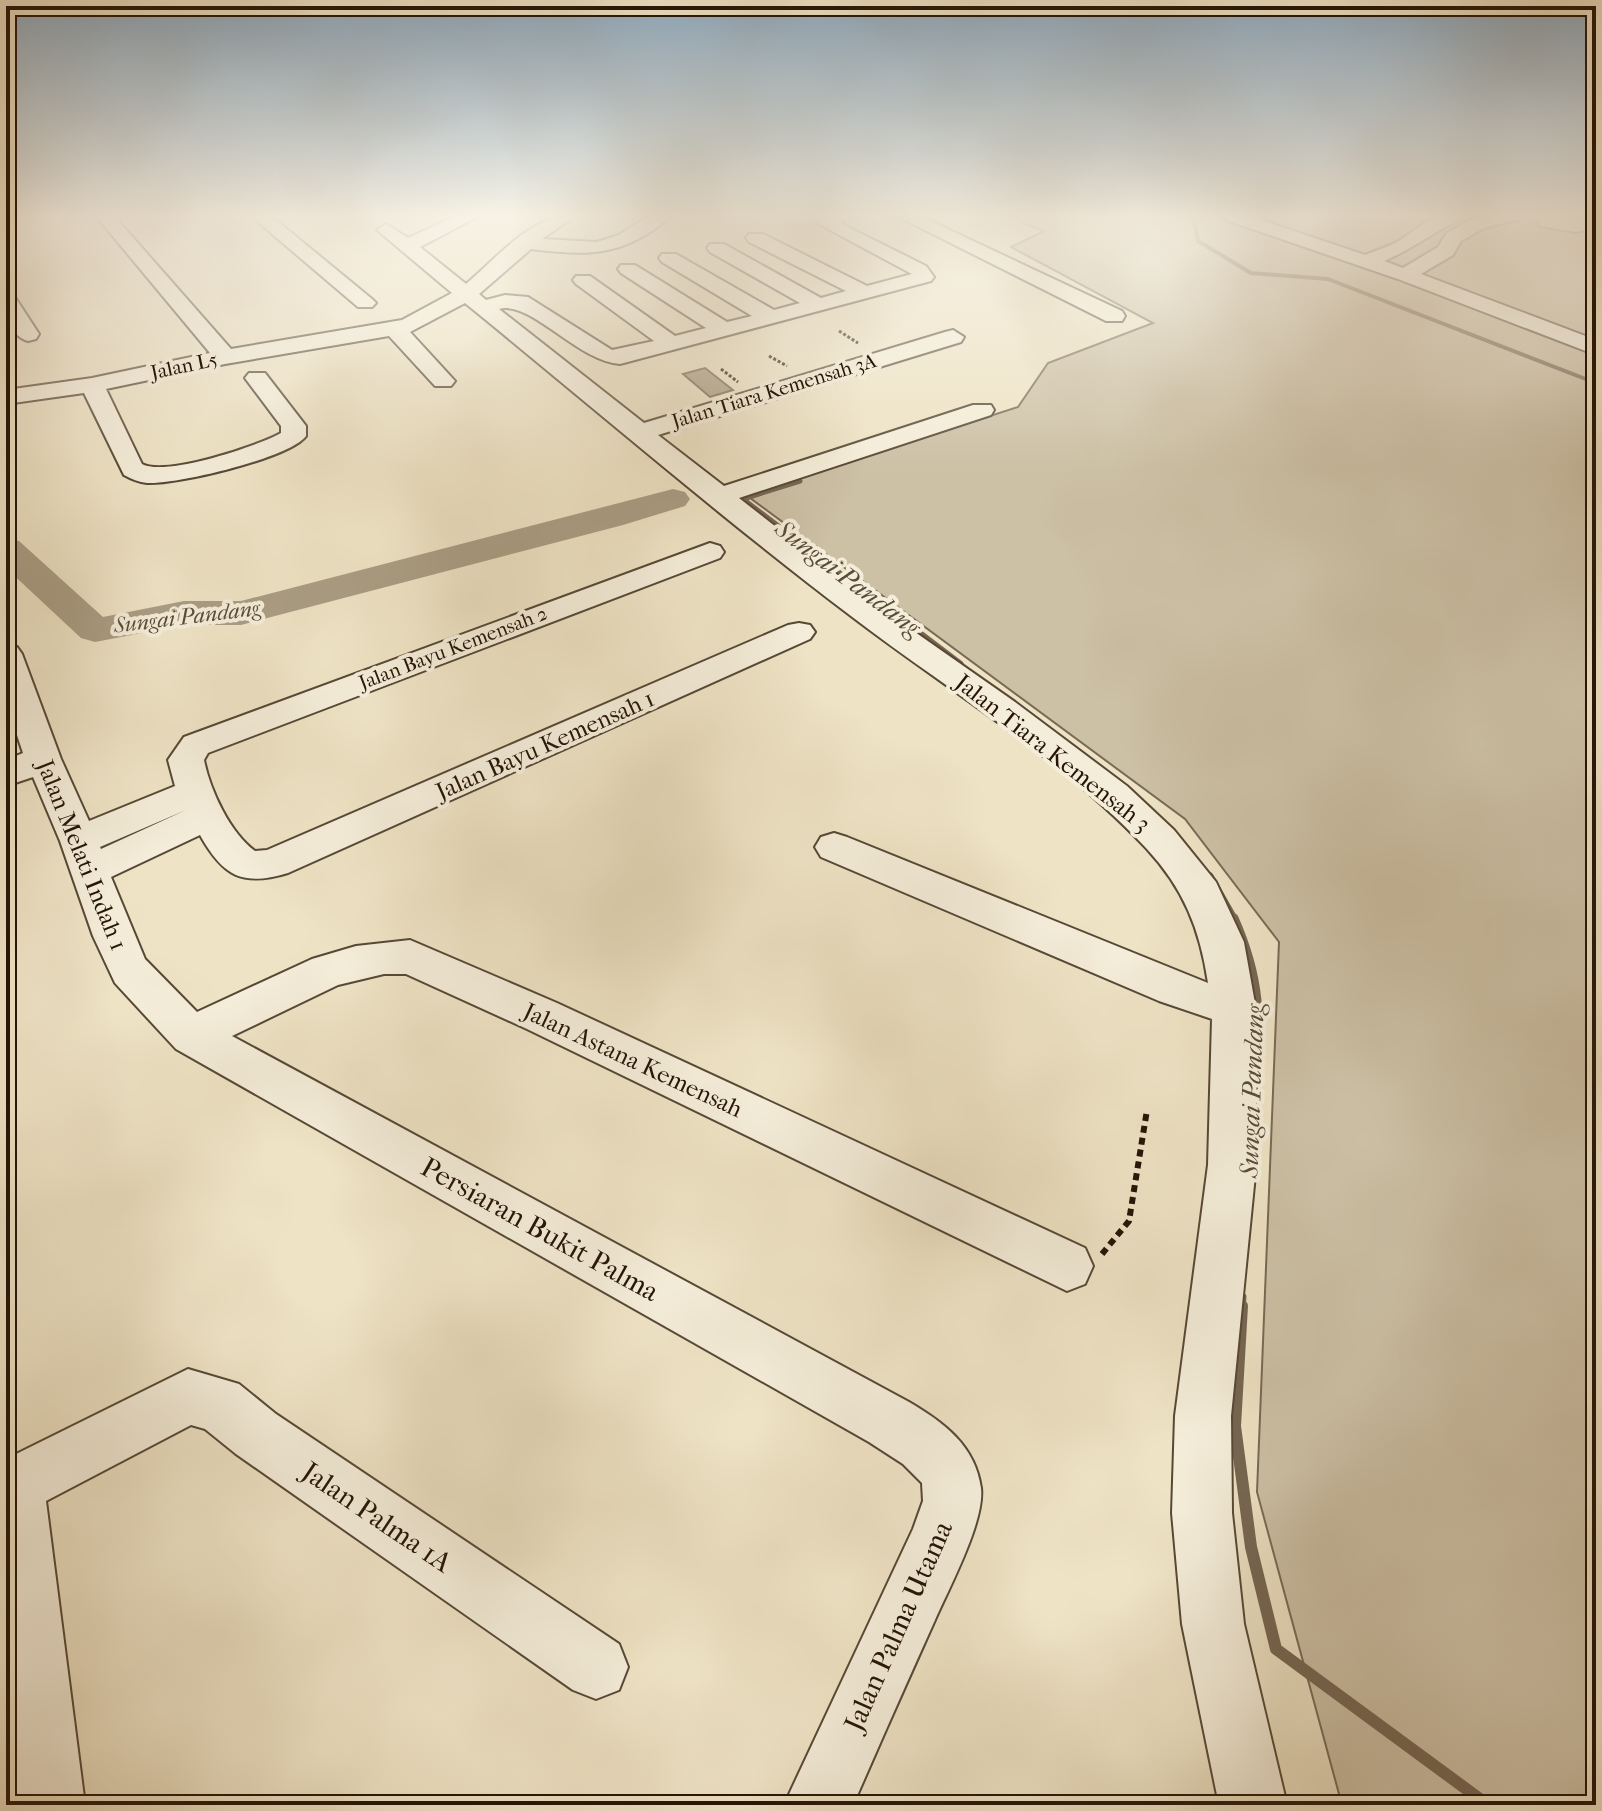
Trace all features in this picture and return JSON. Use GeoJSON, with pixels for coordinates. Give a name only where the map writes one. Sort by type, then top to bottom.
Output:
{"type":"FeatureCollection","features":[{"type":"Feature","properties":{"kind":"street"},"geometry":{"type":"LineString","coordinates":[[8,301],[28,334]]}},
{"type":"Feature","properties":{"kind":"street"},"geometry":{"type":"LineString","coordinates":[[177,301],[225,357]]}},
{"type":"Feature","properties":{"kind":"street","name":"Jalan L5"},"geometry":{"type":"LineString","coordinates":[[6,397],[92,385],[225,357],[395,329],[417,324],[473,301]]}},
{"type":"Feature","properties":{"kind":"street","name":"Jalan Tiara Kemensah 3"},"geometry":{"type":"LineString","coordinates":[[475,301],[861,609],[1003,710],[1114,795],[1161,840],[1202,893],[1223,942],[1234,1009],[1232,1165],[1203,1416],[1202,1513],[1213,1624],[1253,1805]]}},
{"type":"Feature","properties":{"kind":"street"},"geometry":{"type":"LineString","coordinates":[[490,301],[521,301],[606,356],[620,357],[836,301]]}},
{"type":"Feature","properties":{"kind":"street"},"geometry":{"type":"LineString","coordinates":[[612,301],[672,344]]}},
{"type":"Feature","properties":{"kind":"street"},"geometry":{"type":"LineString","coordinates":[[678,301],[724,330]]}},
{"type":"Feature","properties":{"kind":"street"},"geometry":{"type":"LineString","coordinates":[[742,301],[772,318]]}},
{"type":"Feature","properties":{"kind":"street"},"geometry":{"type":"LineString","coordinates":[[810,301],[818,305]]}},
{"type":"Feature","properties":{"kind":"street"},"geometry":{"type":"LineString","coordinates":[[1083,301],[1114,316]]}},
{"type":"Feature","properties":{"kind":"street"},"geometry":{"type":"LineString","coordinates":[[1472,301],[1596,348]]}},
{"type":"Feature","properties":{"kind":"street"},"geometry":{"type":"LineString","coordinates":[[395,329],[443,381]]}},
{"type":"Feature","properties":{"kind":"street","name":"Jalan Tiara Kemensah 3A"},"geometry":{"type":"LineString","coordinates":[[641,432],[953,337]]}},
{"type":"Feature","properties":{"kind":"street"},"geometry":{"type":"LineString","coordinates":[[92,385],[131,468],[148,475],[175,473],[262,450],[286,442],[293,436],[294,426],[257,378]]}},
{"type":"Feature","properties":{"kind":"street"},"geometry":{"type":"LineString","coordinates":[[720,496],[982,410]]}},
{"type":"Feature","properties":{"kind":"street","name":"Jalan Bayu Kemensah 2"},"geometry":{"type":"LineString","coordinates":[[202,804],[186,760],[196,745],[710,552]]}},
{"type":"Feature","properties":{"kind":"street","name":"Jalan Bayu Kemensah 1"},"geometry":{"type":"LineString","coordinates":[[202,804],[233,855],[243,863],[255,866],[291,857],[799,632]]}},
{"type":"Feature","properties":{"kind":"street","name":"Jalan Melati Indah 1"},"geometry":{"type":"LineString","coordinates":[[6,654],[43,759],[84,856],[113,936],[130,971],[192,1036]]}},
{"type":"Feature","properties":{"kind":"street"},"geometry":{"type":"LineString","coordinates":[[6,774],[43,759]]}},
{"type":"Feature","properties":{"kind":"street"},"geometry":{"type":"LineString","coordinates":[[84,856],[202,804]]}},
{"type":"Feature","properties":{"kind":"street"},"geometry":{"type":"LineString","coordinates":[[834,847],[1174,989],[1234,1009]]}},
{"type":"Feature","properties":{"kind":"street","name":"Jalan Astana Kemensah"},"geometry":{"type":"LineString","coordinates":[[192,1036],[300,983],[361,961],[391,956],[410,957],[556,1023],[1067,1266]]}},
{"type":"Feature","properties":{"kind":"street","name":"Persiaran Bukit Palma"},"geometry":{"type":"LineString","coordinates":[[192,1036],[889,1422]]}},
{"type":"Feature","properties":{"kind":"street","name":"Jalan Palma 1A"},"geometry":{"type":"LineString","coordinates":[[10,1488],[188,1397],[219,1404],[256,1434],[596,1667]]}},
{"type":"Feature","properties":{"kind":"street","name":"Jalan Palma Utama"},"geometry":{"type":"LineString","coordinates":[[818,1805],[938,1543],[952,1500],[946,1468],[929,1447],[889,1422]]}},
{"type":"Feature","properties":{"kind":"street"},"geometry":{"type":"LineString","coordinates":[[10,1488],[51,1805]]}},
{"type":"Feature","properties":{"kind":"path"},"geometry":{"type":"LineString","coordinates":[[1067,1266],[1106,1252],[1129,1221],[1147,1110]]}},
{"type":"Feature","properties":{"kind":"shaded area"},"geometry":{"type":"Polygon","coordinates":[[[1111,301],[1596,301],[1596,1805],[1342,1805],[1257,1492],[1279,942],[1185,819],[746,495],[1018,407],[1048,363],[1153,323],[1111,301]]]}},
{"type":"Feature","properties":{"kind":"shaded area"},"geometry":{"type":"Polygon","coordinates":[[[705,368],[733,390],[710,397],[683,374],[705,368]]]}},
{"type":"Feature","properties":{"kind":"waterway"},"geometry":{"type":"LineString","coordinates":[[1383,301],[1596,383]]}},
{"type":"Feature","properties":{"kind":"waterway","name":"Sungai Pandang"},"geometry":{"type":"LineString","coordinates":[[800,481],[743,499],[904,622]]}},
{"type":"Feature","properties":{"kind":"waterway","name":"Sungai Pandang"},"geometry":{"type":"LineString","coordinates":[[6,549],[95,630],[184,613],[241,613],[294,601],[673,499]]}},
{"type":"Feature","properties":{"kind":"waterway","name":"Sungai Pandang"},"geometry":{"type":"LineString","coordinates":[[902,620],[960,664]]}},
{"type":"Feature","properties":{"kind":"waterway","name":"Sungai Pandang"},"geometry":{"type":"LineString","coordinates":[[1210,876],[1234,919]]}},
{"type":"Feature","properties":{"kind":"waterway","name":"Sungai Pandang"},"geometry":{"type":"LineString","coordinates":[[1234,919],[1250,961],[1257,1000],[1255,1084]]}},
{"type":"Feature","properties":{"kind":"waterway","name":"Sungai Pandang"},"geometry":{"type":"LineString","coordinates":[[1241,1308],[1242,1297]]}},
{"type":"Feature","properties":{"kind":"waterway","name":"Sungai Pandang"},"geometry":{"type":"LineString","coordinates":[[1242,1306],[1235,1426],[1251,1547],[1276,1649],[1488,1805]]}}]}
